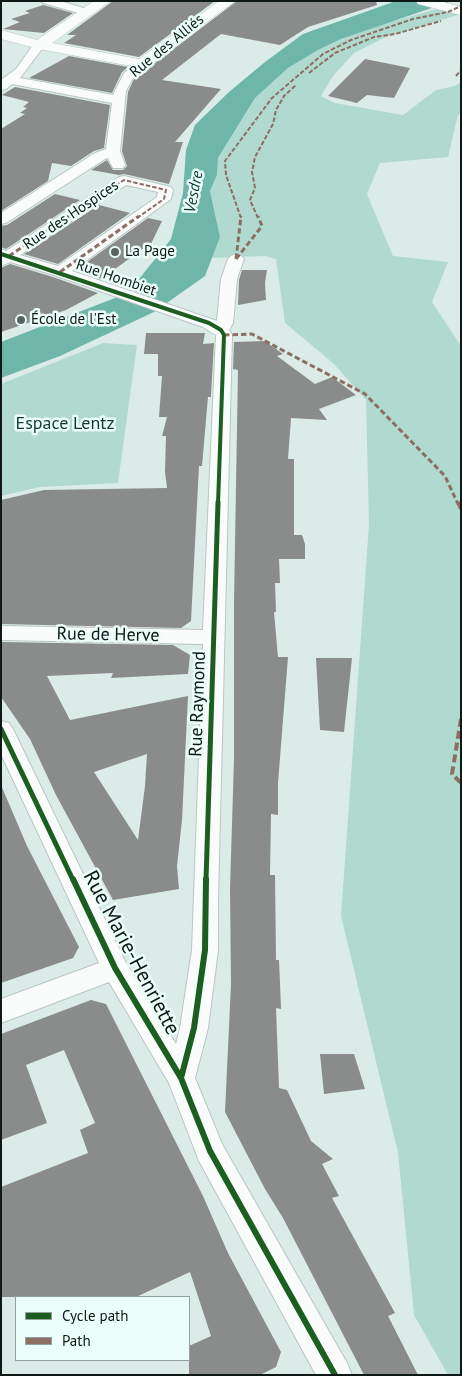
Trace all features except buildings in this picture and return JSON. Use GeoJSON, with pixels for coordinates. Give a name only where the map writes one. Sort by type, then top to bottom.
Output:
{"type":"FeatureCollection","features":[{"type":"Feature","properties":{"kind":"street"},"geometry":{"type":"LineString","coordinates":[[47,1],[86,12]]}},
{"type":"Feature","properties":{"kind":"street"},"geometry":{"type":"LineString","coordinates":[[6,83],[20,72],[39,45],[104,1]]}},
{"type":"Feature","properties":{"kind":"street","name":"Rue des Alliés"},"geometry":{"type":"LineString","coordinates":[[118,100],[120,91],[128,76],[189,28],[228,1]]}},
{"type":"Feature","properties":{"kind":"street"},"geometry":{"type":"LineString","coordinates":[[423,1],[461,11]]}},
{"type":"Feature","properties":{"kind":"street"},"geometry":{"type":"LineString","coordinates":[[1,34],[39,45],[142,64]]}},
{"type":"Feature","properties":{"kind":"street"},"geometry":{"type":"LineString","coordinates":[[6,83],[118,100]]}},
{"type":"Feature","properties":{"kind":"street","name":"Rue des Hospices"},"geometry":{"type":"LineString","coordinates":[[4,257],[124,180],[113,151],[118,100]]}},
{"type":"Feature","properties":{"kind":"street"},"geometry":{"type":"LineString","coordinates":[[1,220],[100,156],[113,151]]}},
{"type":"Feature","properties":{"kind":"street"},"geometry":{"type":"LineString","coordinates":[[60,272],[164,199],[166,190],[124,180]]}},
{"type":"Feature","properties":{"kind":"street","name":"Rue Hombiet"},"geometry":{"type":"LineString","coordinates":[[4,257],[60,272],[209,323],[221,330]]}},
{"type":"Feature","properties":{"kind":"street"},"geometry":{"type":"LineString","coordinates":[[221,330],[225,323],[228,279],[236,259]]}},
{"type":"Feature","properties":{"kind":"street","name":"Rue Raymond"},"geometry":{"type":"LineString","coordinates":[[181,1078],[194,1028],[205,950],[205,890],[224,335],[221,330]]}},
{"type":"Feature","properties":{"kind":"street","name":"Rue de Herve"},"geometry":{"type":"LineString","coordinates":[[1,633],[214,638]]}},
{"type":"Feature","properties":{"kind":"street","name":"Rue Marie-Henriette"},"geometry":{"type":"LineString","coordinates":[[1,728],[116,968],[181,1078],[210,1151],[328,1373]]}},
{"type":"Feature","properties":{"kind":"street"},"geometry":{"type":"LineString","coordinates":[[1,1011],[116,968]]}},
{"type":"Feature","properties":{"kind":"green space"},"geometry":{"type":"Polygon","coordinates":[[[440,8],[461,14],[386,37],[354,53],[333,76],[321,96],[335,103],[403,115],[436,90],[455,86],[461,82],[461,113],[458,115],[448,157],[380,163],[367,194],[393,256],[448,262],[432,302],[461,346],[461,1375],[448,1375],[414,1315],[398,1153],[341,916],[369,524],[366,400],[333,363],[285,323],[276,259],[265,256],[211,258],[220,237],[210,191],[217,175],[218,158],[255,98],[288,68],[318,50],[341,39],[380,25],[440,8]]]}},
{"type":"Feature","properties":{"kind":"green space","name":"Espace Lentz"},"geometry":{"type":"Polygon","coordinates":[[[103,343],[137,345],[118,483],[40,487],[1,496],[1,384],[103,343]]]}},
{"type":"Feature","properties":{"kind":"water","name":"Vesdre"},"geometry":{"type":"Polygon","coordinates":[[[396,1],[452,1],[341,39],[318,50],[288,68],[255,98],[218,158],[217,175],[210,191],[220,237],[205,276],[154,312],[60,356],[1,378],[1,342],[115,298],[139,279],[171,239],[183,193],[186,150],[195,125],[229,92],[303,34],[396,1]]]}},
{"type":"Feature","properties":{"kind":"marked path"},"geometry":{"type":"LineString","coordinates":[[236,259],[241,216],[226,175],[225,161],[272,98],[323,54],[351,40],[413,19],[448,12],[461,6]]}},
{"type":"Feature","properties":{"kind":"marked path"},"geometry":{"type":"LineString","coordinates":[[309,73],[335,53],[374,37],[395,34],[441,21]]}},
{"type":"Feature","properties":{"kind":"marked path"},"geometry":{"type":"LineString","coordinates":[[456,76],[461,70]]}},
{"type":"Feature","properties":{"kind":"marked path"},"geometry":{"type":"LineString","coordinates":[[236,259],[262,226],[250,200],[255,188],[252,172],[255,157],[273,124],[276,110],[284,96],[296,85]]}},
{"type":"Feature","properties":{"kind":"marked path"},"geometry":{"type":"LineString","coordinates":[[9,256],[124,180],[166,190],[164,199],[60,272]]}},
{"type":"Feature","properties":{"kind":"marked path"},"geometry":{"type":"LineString","coordinates":[[224,335],[252,334],[365,394],[445,476],[461,509]]}},
{"type":"Feature","properties":{"kind":"marked path"},"geometry":{"type":"LineString","coordinates":[[461,719],[452,774],[461,783]]}},
{"type":"Feature","properties":{"kind":"cycle path"},"geometry":{"type":"LineString","coordinates":[[1,254],[209,323],[221,330],[224,335],[205,899],[205,950],[194,1028],[181,1078]]}},
{"type":"Feature","properties":{"kind":"cycle path"},"geometry":{"type":"LineString","coordinates":[[1,729],[115,968],[181,1078],[210,1151],[335,1375]]}},
{"type":"Feature","properties":{"kind":"place","name":"La Page"},"geometry":{"type":"Point","coordinates":[115,252]}},
{"type":"Feature","properties":{"kind":"place","name":"École de l'Est"},"geometry":{"type":"Point","coordinates":[21,320]}}]}
